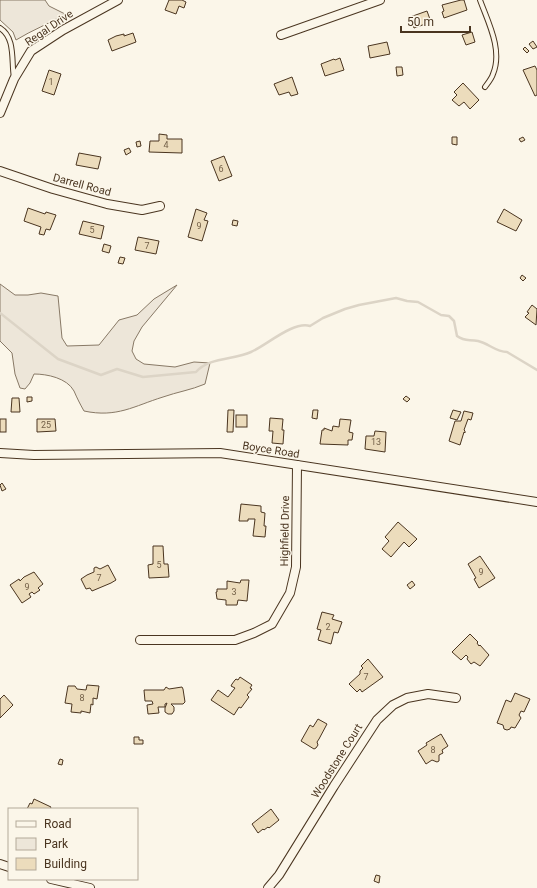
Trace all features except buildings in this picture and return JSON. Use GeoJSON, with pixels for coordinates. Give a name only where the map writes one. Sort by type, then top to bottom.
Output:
{"type":"FeatureCollection","features":[{"type":"Feature","properties":{"kind":"street","name":"Regal Drive"},"geometry":{"type":"LineString","coordinates":[[0,113],[14,79],[31,51],[63,30],[118,0]]}},
{"type":"Feature","properties":{"kind":"street"},"geometry":{"type":"LineString","coordinates":[[281,35],[380,0]]}},
{"type":"Feature","properties":{"kind":"street","name":"Darrell Road"},"geometry":{"type":"LineString","coordinates":[[0,171],[53,189],[106,204],[142,210],[160,206]]}},
{"type":"Feature","properties":{"kind":"street","name":"Boyce Road"},"geometry":{"type":"LineString","coordinates":[[0,453],[34,455],[220,453],[537,502]]}},
{"type":"Feature","properties":{"kind":"street","name":"Highfield Drive"},"geometry":{"type":"LineString","coordinates":[[140,640],[235,640],[272,624],[290,594],[296,567],[297,465]]}},
{"type":"Feature","properties":{"kind":"street","name":"Woodstone Court"},"geometry":{"type":"LineString","coordinates":[[268,888],[279,875],[355,752],[377,720],[393,705],[407,698],[428,694],[456,698]]}},
{"type":"Feature","properties":{"kind":"street"},"geometry":{"type":"LineString","coordinates":[[55,880],[90,888]]}},
{"type":"Feature","properties":{"kind":"lane"},"geometry":{"type":"LineString","coordinates":[[480,0],[492,34],[497,55],[494,73],[485,87]]}},
{"type":"Feature","properties":{"kind":"lane"},"geometry":{"type":"LineString","coordinates":[[0,28],[7,32],[10,42],[14,79]]}},
{"type":"Feature","properties":{"kind":"green space"},"geometry":{"type":"Polygon","coordinates":[[[0,0],[45,0],[49,6],[65,14],[16,40],[13,32],[0,20],[0,0]]]}},
{"type":"Feature","properties":{"kind":"green space"},"geometry":{"type":"Polygon","coordinates":[[[0,284],[15,295],[41,293],[58,296],[62,338],[67,346],[99,345],[119,320],[137,315],[154,299],[177,285],[142,327],[134,341],[132,351],[136,359],[144,364],[175,367],[194,362],[210,363],[205,384],[125,410],[106,413],[84,411],[71,387],[62,380],[51,376],[34,374],[30,383],[25,389],[20,388],[15,374],[12,353],[0,341],[0,284]]]}},
{"type":"Feature","properties":{"kind":"waterway"},"geometry":{"type":"LineString","coordinates":[[0,313],[58,359],[101,375],[117,369],[143,377],[196,372],[201,367],[215,361],[244,355],[251,352],[280,334],[296,327],[303,325],[310,326],[323,318],[345,309],[396,298],[418,302],[441,315],[449,316],[454,321],[457,336],[460,338],[482,342],[499,351],[507,352],[537,370]]}}]}
